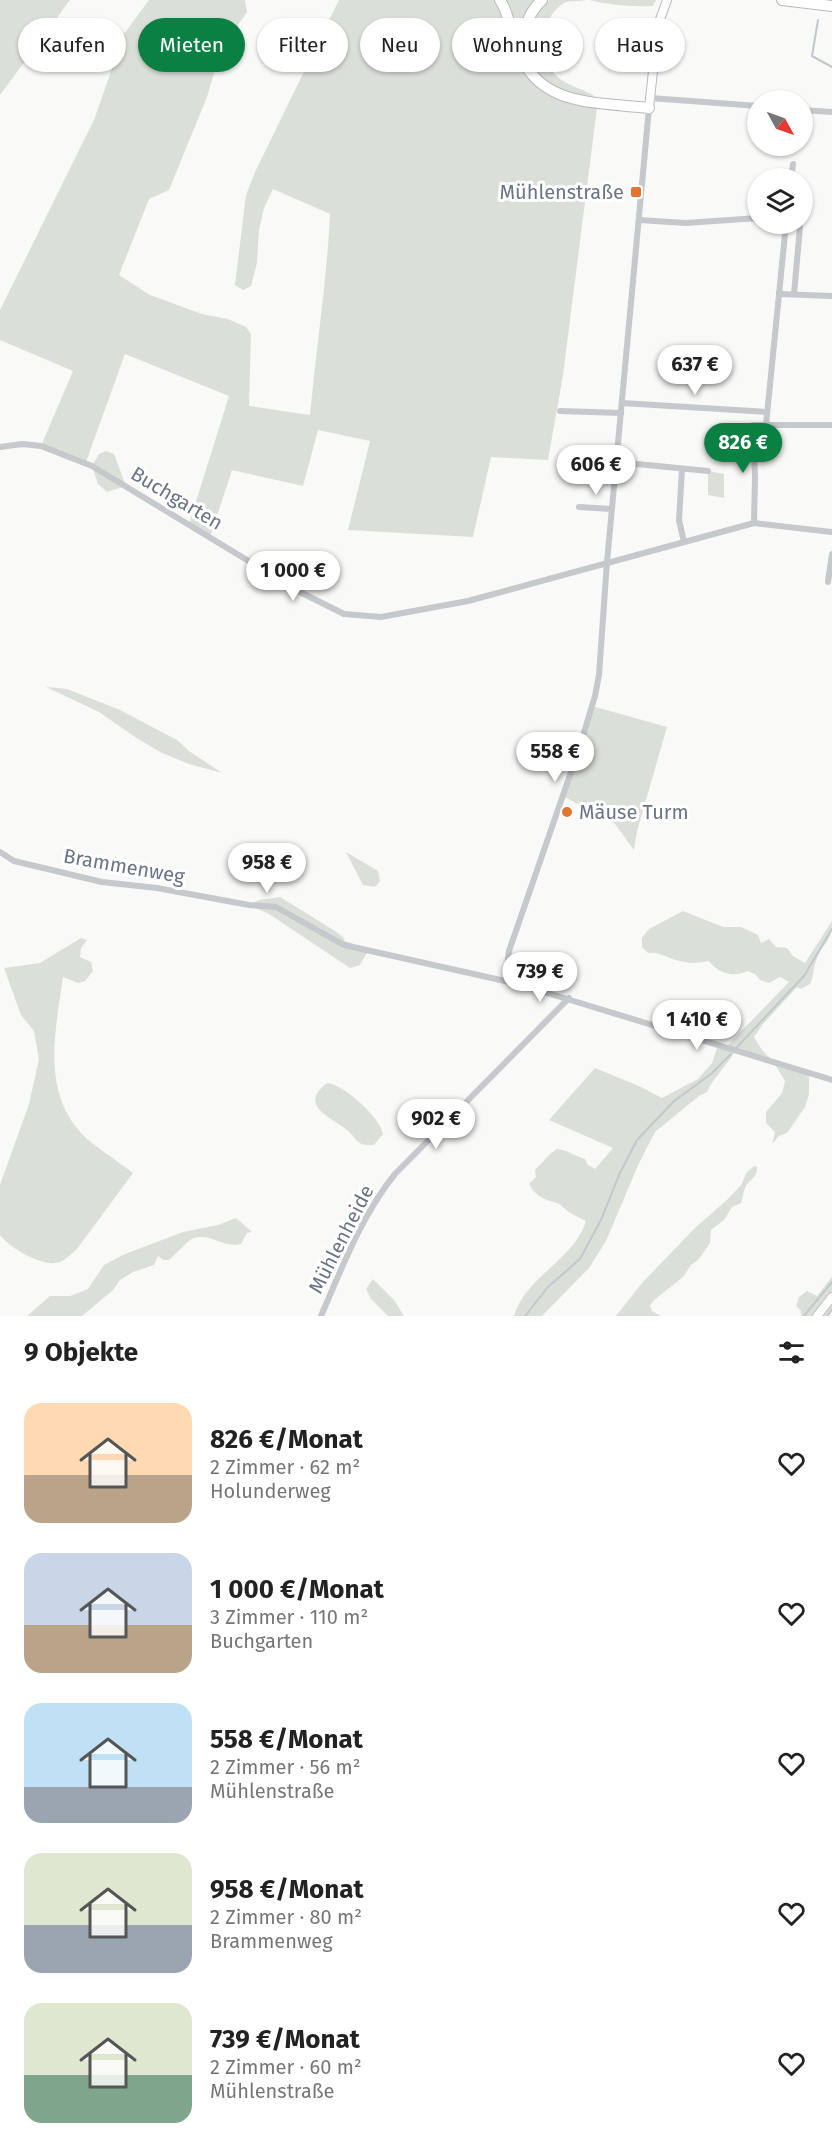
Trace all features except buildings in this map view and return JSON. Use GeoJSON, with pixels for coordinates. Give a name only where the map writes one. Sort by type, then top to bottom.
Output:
{"type":"FeatureCollection","features":[{"type":"Feature","properties":{"kind":"highway"},"geometry":{"type":"LineString","coordinates":[[500,0],[509,18]]}},
{"type":"Feature","properties":{"kind":"highway"},"geometry":{"type":"LineString","coordinates":[[528,18],[542,0]]}},
{"type":"Feature","properties":{"kind":"highway"},"geometry":{"type":"LineString","coordinates":[[782,0],[832,6]]}},
{"type":"Feature","properties":{"kind":"highway"},"geometry":{"type":"LineString","coordinates":[[530,72],[539,82],[556,93],[576,99],[650,103]]}},
{"type":"Feature","properties":{"kind":"street"},"geometry":{"type":"LineString","coordinates":[[667,0],[658,25],[611,509],[601,655],[595,696],[509,951],[507,971],[518,984],[832,1080]]}},
{"type":"Feature","properties":{"kind":"street"},"geometry":{"type":"LineString","coordinates":[[650,103],[747,106]]}},
{"type":"Feature","properties":{"kind":"street"},"geometry":{"type":"LineString","coordinates":[[813,111],[832,112]]}},
{"type":"Feature","properties":{"kind":"street"},"geometry":{"type":"LineString","coordinates":[[792,168],[793,164]]}},
{"type":"Feature","properties":{"kind":"street"},"geometry":{"type":"LineString","coordinates":[[639,219],[686,223],[747,219]]}},
{"type":"Feature","properties":{"kind":"street"},"geometry":{"type":"LineString","coordinates":[[766,424],[786,234]]}},
{"type":"Feature","properties":{"kind":"street"},"geometry":{"type":"LineString","coordinates":[[794,294],[799,234]]}},
{"type":"Feature","properties":{"kind":"street"},"geometry":{"type":"LineString","coordinates":[[779,294],[832,296]]}},
{"type":"Feature","properties":{"kind":"street"},"geometry":{"type":"LineString","coordinates":[[622,403],[768,412]]}},
{"type":"Feature","properties":{"kind":"street"},"geometry":{"type":"LineString","coordinates":[[560,411],[621,413]]}},
{"type":"Feature","properties":{"kind":"street"},"geometry":{"type":"LineString","coordinates":[[832,425],[753,425],[754,523],[832,532]]}},
{"type":"Feature","properties":{"kind":"street","name":"Buchgarten"},"geometry":{"type":"LineString","coordinates":[[0,447],[22,444],[41,446],[92,466],[298,591],[344,614],[381,617],[417,612],[504,592],[754,523]]}},
{"type":"Feature","properties":{"kind":"street"},"geometry":{"type":"LineString","coordinates":[[586,459],[708,471]]}},
{"type":"Feature","properties":{"kind":"street"},"geometry":{"type":"LineString","coordinates":[[682,469],[679,520],[684,542]]}},
{"type":"Feature","properties":{"kind":"street"},"geometry":{"type":"LineString","coordinates":[[579,507],[611,509]]}},
{"type":"Feature","properties":{"kind":"street"},"geometry":{"type":"LineString","coordinates":[[828,582],[832,554]]}},
{"type":"Feature","properties":{"kind":"street","name":"Brammenweg"},"geometry":{"type":"LineString","coordinates":[[0,852],[14,861],[102,882],[157,888],[249,905],[276,907],[342,944],[518,984]]}},
{"type":"Feature","properties":{"kind":"street","name":"Mühlenheide"},"geometry":{"type":"LineString","coordinates":[[321,1316],[361,1227],[380,1193],[395,1174],[569,999]]}},
{"type":"Feature","properties":{"kind":"street"},"geometry":{"type":"LineString","coordinates":[[817,1316],[832,1297]]}},
{"type":"Feature","properties":{"kind":"shaded area"},"geometry":{"type":"Polygon","coordinates":[[[0,0],[70,0],[57,18],[18,18],[18,71],[0,95],[0,0]]]}},
{"type":"Feature","properties":{"kind":"shaded area"},"geometry":{"type":"Polygon","coordinates":[[[149,0],[245,0],[247,12],[243,18],[138,18],[138,72],[214,72],[207,97],[169,190],[149,199],[119,275],[150,295],[202,314],[228,319],[246,327],[251,334],[249,406],[310,415],[330,214],[273,189],[264,208],[259,230],[257,263],[251,286],[243,290],[235,285],[246,195],[304,72],[348,72],[348,18],[330,18],[339,0],[496,0],[503,18],[452,18],[452,72],[525,72],[535,85],[548,95],[564,102],[597,108],[563,375],[548,460],[491,457],[473,537],[348,530],[370,441],[318,430],[303,486],[232,470],[210,537],[189,524],[229,396],[125,354],[86,462],[41,446],[73,371],[0,340],[0,310],[94,120],[111,72],[126,72],[126,31],[149,0]]]}},
{"type":"Feature","properties":{"kind":"shaded area"},"geometry":{"type":"Polygon","coordinates":[[[505,0],[536,0],[529,18],[511,18],[505,0]]]}},
{"type":"Feature","properties":{"kind":"shaded area"},"geometry":{"type":"Polygon","coordinates":[[[549,0],[586,0],[566,2],[550,18],[534,18],[549,0]]]}},
{"type":"Feature","properties":{"kind":"shaded area"},"geometry":{"type":"Polygon","coordinates":[[[589,0],[656,0],[653,6],[645,6],[589,0]]]}},
{"type":"Feature","properties":{"kind":"shaded area"},"geometry":{"type":"Polygon","coordinates":[[[537,72],[552,72],[566,83],[596,97],[554,88],[543,80],[537,72]]]}},
{"type":"Feature","properties":{"kind":"shaded area"},"geometry":{"type":"Polygon","coordinates":[[[106,451],[114,454],[126,486],[107,492],[98,484],[92,466],[99,454],[106,451]]]}},
{"type":"Feature","properties":{"kind":"shaded area"},"geometry":{"type":"Polygon","coordinates":[[[708,471],[724,474],[724,498],[708,495],[708,471]]]}},
{"type":"Feature","properties":{"kind":"shaded area"},"geometry":{"type":"Polygon","coordinates":[[[46,687],[67,689],[120,710],[177,740],[222,773],[189,764],[162,753],[99,712],[46,687]]]}},
{"type":"Feature","properties":{"kind":"shaded area"},"geometry":{"type":"Polygon","coordinates":[[[592,706],[667,727],[637,831],[634,850],[615,824],[563,796],[592,706]]]}},
{"type":"Feature","properties":{"kind":"shaded area"},"geometry":{"type":"Polygon","coordinates":[[[346,852],[378,871],[380,881],[375,887],[363,885],[346,852]]]}},
{"type":"Feature","properties":{"kind":"shaded area"},"geometry":{"type":"Polygon","coordinates":[[[280,897],[335,931],[343,937],[346,945],[368,951],[360,965],[350,968],[269,914],[249,905],[259,900],[280,897]]]}},
{"type":"Feature","properties":{"kind":"shaded area"},"geometry":{"type":"Polygon","coordinates":[[[683,911],[723,927],[741,927],[758,935],[761,943],[769,939],[776,947],[787,948],[793,956],[805,963],[832,921],[830,935],[818,955],[810,984],[801,989],[797,987],[754,1037],[762,1050],[774,1062],[809,1073],[809,1094],[805,1107],[787,1133],[779,1136],[772,1144],[775,1132],[766,1123],[766,1112],[782,1093],[785,1081],[774,1063],[735,1051],[707,1092],[655,1132],[639,1163],[606,1241],[589,1268],[542,1316],[514,1316],[529,1290],[571,1247],[586,1221],[534,1192],[529,1184],[536,1177],[535,1170],[557,1149],[585,1159],[588,1165],[595,1169],[613,1148],[549,1120],[595,1068],[662,1098],[698,1079],[712,1063],[718,1045],[726,1047],[789,982],[780,977],[769,983],[747,971],[736,974],[726,973],[717,969],[709,961],[688,963],[656,953],[648,953],[642,947],[642,938],[649,929],[683,911]]]}},
{"type":"Feature","properties":{"kind":"shaded area"},"geometry":{"type":"Polygon","coordinates":[[[81,938],[87,940],[81,948],[80,957],[91,962],[93,971],[85,981],[78,983],[63,977],[54,1058],[60,1097],[68,1116],[81,1133],[133,1173],[77,1249],[62,1261],[49,1263],[25,1255],[0,1235],[0,1185],[29,1104],[39,1059],[34,1031],[21,1015],[4,968],[40,963],[81,938]]]}},
{"type":"Feature","properties":{"kind":"shaded area"},"geometry":{"type":"Polygon","coordinates":[[[327,1083],[351,1095],[375,1119],[383,1134],[374,1145],[358,1142],[316,1105],[315,1098],[327,1083]]]}},
{"type":"Feature","properties":{"kind":"shaded area"},"geometry":{"type":"Polygon","coordinates":[[[754,1166],[757,1167],[756,1174],[745,1188],[741,1203],[732,1207],[724,1220],[711,1230],[710,1243],[683,1277],[654,1300],[650,1306],[652,1311],[661,1316],[616,1316],[642,1283],[695,1228],[741,1185],[747,1172],[754,1166]]]}},
{"type":"Feature","properties":{"kind":"shaded area"},"geometry":{"type":"Polygon","coordinates":[[[236,1218],[252,1232],[247,1233],[241,1244],[229,1244],[201,1237],[194,1238],[169,1260],[163,1260],[158,1256],[154,1265],[133,1272],[120,1280],[113,1290],[82,1316],[27,1316],[50,1296],[70,1296],[88,1289],[104,1265],[125,1254],[183,1232],[218,1225],[236,1218]]]}},
{"type":"Feature","properties":{"kind":"shaded area"},"geometry":{"type":"Polygon","coordinates":[[[832,1277],[832,1310],[827,1316],[801,1316],[801,1311],[796,1306],[799,1297],[807,1291],[817,1296],[832,1277]]]}},
{"type":"Feature","properties":{"kind":"shaded area"},"geometry":{"type":"Polygon","coordinates":[[[373,1279],[394,1300],[404,1316],[388,1316],[371,1299],[366,1289],[373,1279]]]}},
{"type":"Feature","properties":{"kind":"waterway"},"geometry":{"type":"LineString","coordinates":[[818,20],[812,56],[832,67]]}},
{"type":"Feature","properties":{"kind":"waterway"},"geometry":{"type":"LineString","coordinates":[[737,1047],[804,976],[832,929]]}},
{"type":"Feature","properties":{"kind":"waterway"},"geometry":{"type":"LineString","coordinates":[[525,1316],[548,1287],[580,1259],[601,1220],[619,1175],[637,1140],[674,1101],[711,1074],[731,1054]]}},
{"type":"Feature","properties":{"kind":"waterway"},"geometry":{"type":"LineString","coordinates":[[804,1316],[832,1282]]}},
{"type":"Feature","properties":{"kind":"waterway"},"geometry":{"type":"LineString","coordinates":[[827,1316],[832,1310]]}},
{"type":"Feature","properties":{"kind":"place","name":"Mühlenstraße"},"geometry":{"type":"Point","coordinates":[636,192]}},
{"type":"Feature","properties":{"kind":"place","name":"Mäuse Turm"},"geometry":{"type":"Point","coordinates":[567,812]}}]}
